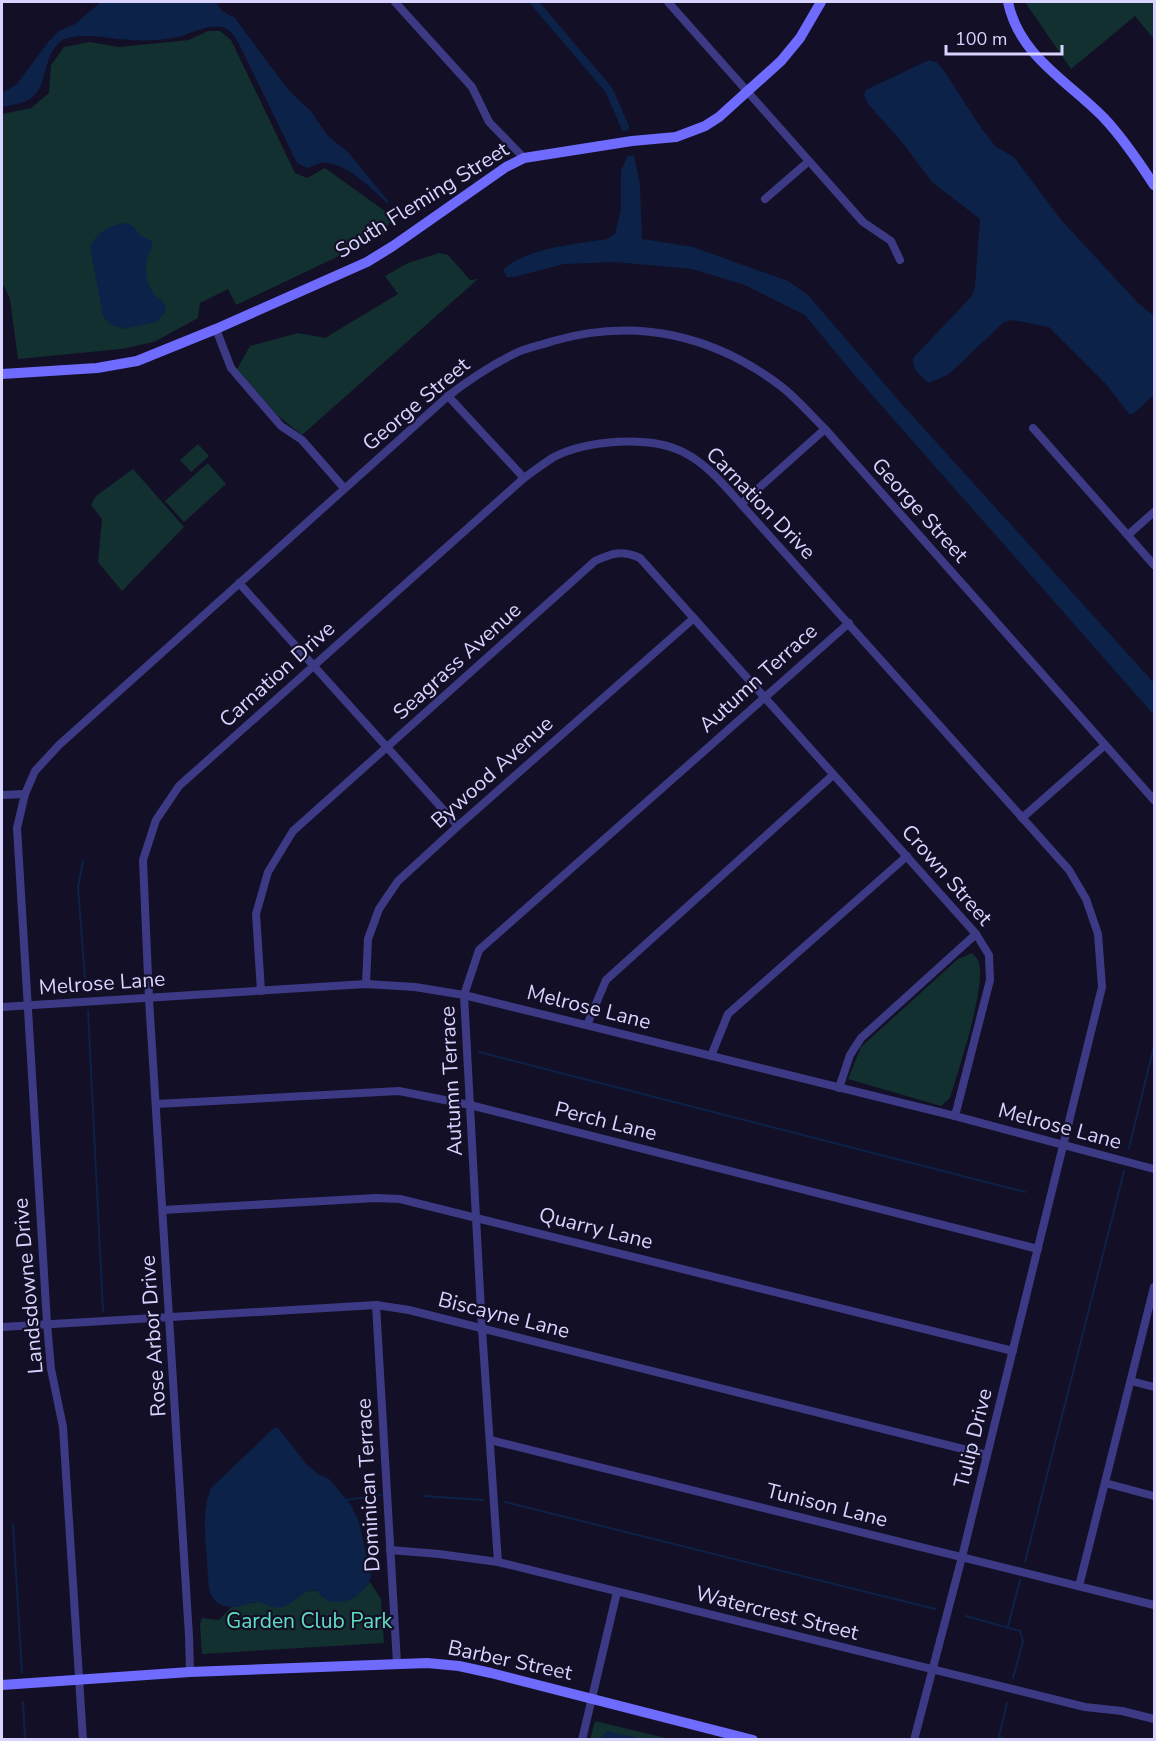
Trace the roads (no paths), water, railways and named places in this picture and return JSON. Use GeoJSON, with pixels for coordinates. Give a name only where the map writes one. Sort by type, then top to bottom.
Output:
{"type":"FeatureCollection","features":[{"type":"Feature","properties":{"kind":"street"},"geometry":{"type":"LineString","coordinates":[[395,2],[472,87],[489,122],[524,158]]}},
{"type":"Feature","properties":{"kind":"street"},"geometry":{"type":"LineString","coordinates":[[668,2],[863,222],[891,242],[900,260]]}},
{"type":"Feature","properties":{"kind":"street","name":"South Fleming Street"},"geometry":{"type":"LineString","coordinates":[[2,374],[97,368],[137,361],[216,329],[367,262],[506,167],[524,158],[632,141],[676,137],[705,126],[748,92],[781,61],[794,46],[821,2]]}},
{"type":"Feature","properties":{"kind":"street"},"geometry":{"type":"LineString","coordinates":[[1008,2],[1017,30],[1030,49],[1051,72],[1116,131],[1155,185]]}},
{"type":"Feature","properties":{"kind":"street"},"geometry":{"type":"LineString","coordinates":[[765,199],[809,161]]}},
{"type":"Feature","properties":{"kind":"street"},"geometry":{"type":"LineString","coordinates":[[216,329],[231,368],[281,426],[302,440],[344,488]]}},
{"type":"Feature","properties":{"kind":"street","name":"George Street"},"geometry":{"type":"LineString","coordinates":[[24,794],[35,771],[59,745],[448,396],[480,373],[520,351],[569,337],[618,330],[678,335],[729,353],[783,388],[825,429],[1155,800]]}},
{"type":"Feature","properties":{"kind":"street"},"geometry":{"type":"LineString","coordinates":[[448,396],[524,478]]}},
{"type":"Feature","properties":{"kind":"street"},"geometry":{"type":"LineString","coordinates":[[1033,428],[1155,565]]}},
{"type":"Feature","properties":{"kind":"street"},"geometry":{"type":"LineString","coordinates":[[741,504],[825,429]]}},
{"type":"Feature","properties":{"kind":"street","name":"Carnation Drive"},"geometry":{"type":"LineString","coordinates":[[149,999],[143,860],[156,820],[179,786],[524,478],[555,457],[596,444],[646,441],[683,452],[708,469],[1069,870],[1086,899],[1098,934],[1102,987],[1064,1145]]}},
{"type":"Feature","properties":{"kind":"street"},"geometry":{"type":"LineString","coordinates":[[1128,535],[1155,512]]}},
{"type":"Feature","properties":{"kind":"street","name":"Seagrass Avenue"},"geometry":{"type":"LineString","coordinates":[[261,991],[256,914],[268,872],[293,831],[595,561],[613,553],[628,553],[640,558],[765,697]]}},
{"type":"Feature","properties":{"kind":"street"},"geometry":{"type":"LineString","coordinates":[[239,583],[458,826]]}},
{"type":"Feature","properties":{"kind":"street","name":"Bywood Avenue"},"geometry":{"type":"LineString","coordinates":[[366,984],[368,939],[379,909],[398,881],[694,618]]}},
{"type":"Feature","properties":{"kind":"street","name":"Autumn Terrace"},"geometry":{"type":"LineString","coordinates":[[498,1562],[482,1329],[465,995],[479,950],[849,623]]}},
{"type":"Feature","properties":{"kind":"street","name":"Crown Street"},"geometry":{"type":"LineString","coordinates":[[765,697],[976,934],[989,955],[990,980],[955,1116]]}},
{"type":"Feature","properties":{"kind":"street"},"geometry":{"type":"LineString","coordinates":[[1023,818],[1105,745]]}},
{"type":"Feature","properties":{"kind":"street"},"geometry":{"type":"LineString","coordinates":[[587,1025],[606,980],[833,776]]}},
{"type":"Feature","properties":{"kind":"street"},"geometry":{"type":"LineString","coordinates":[[2,795],[24,794]]}},
{"type":"Feature","properties":{"kind":"street","name":"Landsdowne Drive"},"geometry":{"type":"LineString","coordinates":[[24,794],[17,828],[46,1323],[51,1370],[63,1427],[83,1740]]}},
{"type":"Feature","properties":{"kind":"street"},"geometry":{"type":"LineString","coordinates":[[711,1056],[728,1014],[907,856]]}},
{"type":"Feature","properties":{"kind":"street"},"geometry":{"type":"LineString","coordinates":[[839,1088],[850,1055],[861,1038],[976,934]]}},
{"type":"Feature","properties":{"kind":"street","name":"Melrose Lane"},"geometry":{"type":"LineString","coordinates":[[2,1007],[366,984],[415,987],[465,995],[587,1025],[955,1116],[1155,1169]]}},
{"type":"Feature","properties":{"kind":"street","name":"Rose Arbor Drive"},"geometry":{"type":"LineString","coordinates":[[149,999],[190,1672]]}},
{"type":"Feature","properties":{"kind":"street","name":"Perch Lane"},"geometry":{"type":"LineString","coordinates":[[156,1104],[399,1090],[470,1105],[1038,1249]]}},
{"type":"Feature","properties":{"kind":"street","name":"Tulip Drive"},"geometry":{"type":"LineString","coordinates":[[914,1740],[962,1557],[1064,1145]]}},
{"type":"Feature","properties":{"kind":"street","name":"Quarry Lane"},"geometry":{"type":"LineString","coordinates":[[163,1210],[376,1198],[400,1199],[1013,1351]]}},
{"type":"Feature","properties":{"kind":"street"},"geometry":{"type":"LineString","coordinates":[[1079,1586],[1155,1287]]}},
{"type":"Feature","properties":{"kind":"street","name":"Biscayne Lane"},"geometry":{"type":"LineString","coordinates":[[2,1327],[376,1305],[409,1310],[987,1455]]}},
{"type":"Feature","properties":{"kind":"street","name":"Dominican Terrace"},"geometry":{"type":"LineString","coordinates":[[376,1305],[397,1663]]}},
{"type":"Feature","properties":{"kind":"street"},"geometry":{"type":"LineString","coordinates":[[1131,1381],[1155,1387]]}},
{"type":"Feature","properties":{"kind":"street","name":"Tunison Lane"},"geometry":{"type":"LineString","coordinates":[[490,1440],[1155,1605]]}},
{"type":"Feature","properties":{"kind":"street"},"geometry":{"type":"LineString","coordinates":[[1105,1483],[1155,1496]]}},
{"type":"Feature","properties":{"kind":"street","name":"Watercrest Street"},"geometry":{"type":"LineString","coordinates":[[390,1550],[498,1562],[1085,1707],[1122,1711],[1155,1719]]}},
{"type":"Feature","properties":{"kind":"street"},"geometry":{"type":"LineString","coordinates":[[582,1740],[617,1592]]}},
{"type":"Feature","properties":{"kind":"street","name":"Barber Street"},"geometry":{"type":"LineString","coordinates":[[2,1685],[190,1672],[397,1663],[459,1666],[753,1740]]}},
{"type":"Feature","properties":{"kind":"water"},"geometry":{"type":"Polygon","coordinates":[[[101,2],[216,2],[222,11],[235,18],[289,91],[311,111],[327,135],[349,153],[388,201],[388,204],[357,177],[339,166],[321,163],[307,168],[297,163],[235,37],[222,27],[205,28],[178,37],[155,40],[124,40],[95,36],[67,38],[60,42],[50,56],[35,95],[25,101],[2,107],[2,93],[16,85],[49,41],[59,31],[75,24],[101,2]]]}},
{"type":"Feature","properties":{"kind":"water"},"geometry":{"type":"Polygon","coordinates":[[[929,60],[936,62],[943,69],[996,147],[1014,157],[1062,221],[1139,304],[1154,316],[1154,395],[1133,414],[1129,414],[1105,383],[1049,327],[1012,320],[1004,322],[949,374],[929,383],[916,369],[913,358],[972,296],[975,287],[980,219],[932,182],[902,142],[868,104],[864,95],[866,90],[929,60]]]}},
{"type":"Feature","properties":{"kind":"water"},"geometry":{"type":"Polygon","coordinates":[[[634,155],[640,185],[642,239],[693,247],[788,281],[808,295],[900,402],[1154,683],[1154,715],[851,371],[805,315],[745,285],[692,269],[614,262],[564,264],[507,277],[503,270],[524,257],[552,248],[607,239],[615,234],[621,210],[621,170],[628,156],[634,155]]]}},
{"type":"Feature","properties":{"kind":"water"},"geometry":{"type":"Polygon","coordinates":[[[126,223],[133,226],[140,235],[152,241],[146,264],[147,279],[150,288],[166,306],[165,313],[156,322],[124,329],[112,325],[103,317],[90,247],[104,230],[126,223]]]}},
{"type":"Feature","properties":{"kind":"water"},"geometry":{"type":"Polygon","coordinates":[[[274,1428],[278,1428],[307,1465],[329,1479],[351,1505],[359,1522],[371,1576],[361,1593],[349,1600],[329,1601],[314,1590],[282,1607],[255,1602],[227,1607],[219,1604],[211,1593],[205,1524],[206,1505],[211,1488],[274,1428]]]}},
{"type":"Feature","properties":{"kind":"water"},"geometry":{"type":"Polygon","coordinates":[[[607,1731],[642,1739],[600,1739],[607,1731]]]}},
{"type":"Feature","properties":{"kind":"waterway"},"geometry":{"type":"LineString","coordinates":[[534,2],[609,90],[625,127]]}},
{"type":"Feature","properties":{"kind":"waterway"},"geometry":{"type":"LineString","coordinates":[[83,861],[78,887],[86,992]]}},
{"type":"Feature","properties":{"kind":"waterway"},"geometry":{"type":"LineString","coordinates":[[88,1011],[103,1311]]}},
{"type":"Feature","properties":{"kind":"waterway"},"geometry":{"type":"LineString","coordinates":[[1129,1148],[1154,1046]]}},
{"type":"Feature","properties":{"kind":"waterway"},"geometry":{"type":"LineString","coordinates":[[479,1052],[1025,1192]]}},
{"type":"Feature","properties":{"kind":"waterway"},"geometry":{"type":"LineString","coordinates":[[1025,1562],[1124,1171]]}},
{"type":"Feature","properties":{"kind":"waterway"},"geometry":{"type":"LineString","coordinates":[[346,1500],[381,1495]]}},
{"type":"Feature","properties":{"kind":"waterway"},"geometry":{"type":"LineString","coordinates":[[425,1496],[483,1500]]}},
{"type":"Feature","properties":{"kind":"waterway"},"geometry":{"type":"LineString","coordinates":[[505,1502],[935,1609]]}},
{"type":"Feature","properties":{"kind":"waterway"},"geometry":{"type":"LineString","coordinates":[[13,1524],[22,1673]]}},
{"type":"Feature","properties":{"kind":"waterway"},"geometry":{"type":"LineString","coordinates":[[1008,1626],[1020,1580]]}},
{"type":"Feature","properties":{"kind":"waterway"},"geometry":{"type":"LineString","coordinates":[[966,1616],[1020,1631],[1023,1641],[1013,1678]]}},
{"type":"Feature","properties":{"kind":"waterway"},"geometry":{"type":"LineString","coordinates":[[23,1702],[25,1740]]}},
{"type":"Feature","properties":{"kind":"waterway"},"geometry":{"type":"LineString","coordinates":[[998,1740],[1007,1703]]}},
{"type":"Feature","properties":{"kind":"waterway"},"geometry":{"type":"LineString","coordinates":[[999,1737],[1008,1740]]}},
{"type":"Feature","properties":{"kind":"park label","name":"Garden Club Park"},"geometry":{"type":"Point","coordinates":[309,1621]}}]}
